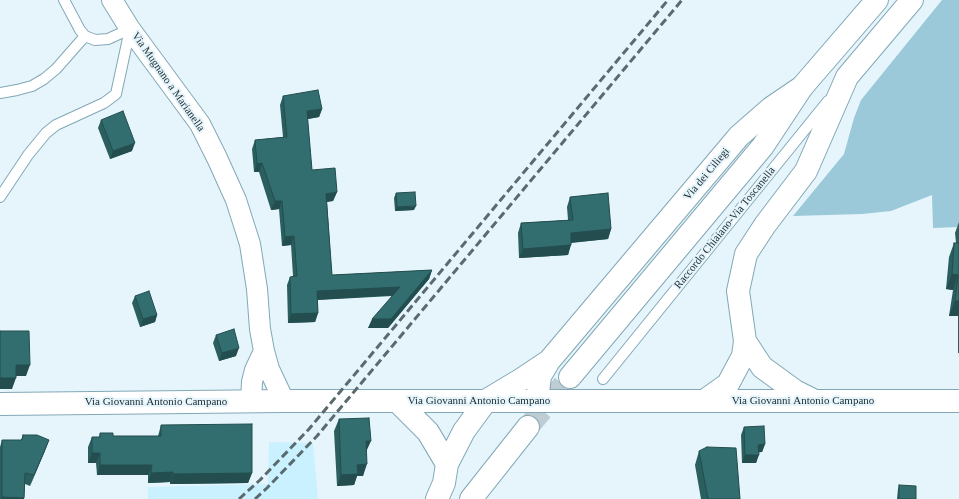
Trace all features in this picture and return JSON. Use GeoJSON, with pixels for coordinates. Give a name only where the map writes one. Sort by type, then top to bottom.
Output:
{"type":"FeatureCollection","features":[{"type":"Feature","properties":{"kind":"main road","name":"Via dei Ciliegi"},"geometry":{"type":"LineString","coordinates":[[537,401],[540,376],[549,361],[739,136],[770,108],[802,87],[877,0]]}},
{"type":"Feature","properties":{"kind":"main road"},"geometry":{"type":"LineString","coordinates":[[704,401],[728,384],[743,356],[744,341],[738,291],[746,254],[765,225],[806,171],[847,77],[912,0]]}},
{"type":"Feature","properties":{"kind":"main road"},"geometry":{"type":"LineString","coordinates":[[570,377],[763,146],[802,87]]}},
{"type":"Feature","properties":{"kind":"main road"},"geometry":{"type":"LineString","coordinates":[[744,341],[762,367],[795,391],[814,401]]}},
{"type":"Feature","properties":{"kind":"main road","name":"Via dei Ciliegi"},"geometry":{"type":"LineString","coordinates":[[486,401],[549,361]]}},
{"type":"Feature","properties":{"kind":"main road","name":"Via Giovanni Antonio Campano"},"geometry":{"type":"LineString","coordinates":[[0,404],[284,401],[959,401]]}},
{"type":"Feature","properties":{"kind":"main road"},"geometry":{"type":"LineString","coordinates":[[397,401],[428,432],[447,464]]}},
{"type":"Feature","properties":{"kind":"main road"},"geometry":{"type":"LineString","coordinates":[[437,499],[444,483],[447,464],[464,431],[486,401]]}},
{"type":"Feature","properties":{"kind":"main road"},"geometry":{"type":"LineString","coordinates":[[471,499],[528,427]]}},
{"type":"Feature","properties":{"kind":"street","name":"Via Mugnano a Marianella"},"geometry":{"type":"LineString","coordinates":[[112,0],[130,29],[200,124],[236,200],[250,244],[264,351],[269,369],[284,401]]}},
{"type":"Feature","properties":{"kind":"street"},"geometry":{"type":"LineString","coordinates":[[251,402],[252,382],[255,370],[264,351]]}},
{"type":"Feature","properties":{"kind":"lane"},"geometry":{"type":"LineString","coordinates":[[64,0],[80,30],[85,36],[95,40],[108,39],[130,29]]}},
{"type":"Feature","properties":{"kind":"lane"},"geometry":{"type":"LineString","coordinates":[[0,197],[28,155],[46,133],[56,125],[104,103],[116,94],[130,29]]}},
{"type":"Feature","properties":{"kind":"lane"},"geometry":{"type":"LineString","coordinates":[[0,93],[32,86],[44,79],[56,69],[85,36]]}},
{"type":"Feature","properties":{"kind":"lane","name":"Raccordo Chiaiano-Via Toscanella"},"geometry":{"type":"LineString","coordinates":[[603,379],[847,77]]}},
{"type":"Feature","properties":{"kind":"shaded area"},"geometry":{"type":"Polygon","coordinates":[[[942,0],[959,0],[959,227],[933,228],[932,195],[891,211],[862,214],[793,216],[844,154],[854,118],[861,100],[942,0]]]}},
{"type":"Feature","properties":{"kind":"shaded area"},"geometry":{"type":"Polygon","coordinates":[[[269,442],[313,443],[318,499],[148,499],[148,487],[268,484],[269,442]]]}},
{"type":"Feature","properties":{"kind":"building"},"geometry":{"type":"Polygon","coordinates":[[[318,90],[322,109],[307,111],[312,170],[335,168],[337,192],[326,194],[332,275],[432,270],[391,319],[372,319],[400,287],[317,291],[318,313],[291,314],[290,277],[297,276],[294,236],[285,237],[282,201],[275,201],[262,163],[257,164],[255,140],[287,137],[283,96],[318,90]]]}},
{"type":"Feature","properties":{"kind":"building"},"geometry":{"type":"Polygon","coordinates":[[[123,111],[135,143],[113,151],[101,120],[123,111]]]}},
{"type":"Feature","properties":{"kind":"building"},"geometry":{"type":"Polygon","coordinates":[[[415,192],[416,206],[397,207],[396,193],[415,192]]]}},
{"type":"Feature","properties":{"kind":"building"},"geometry":{"type":"Polygon","coordinates":[[[608,193],[611,229],[571,233],[571,245],[523,249],[521,223],[573,220],[570,197],[608,193]]]}},
{"type":"Feature","properties":{"kind":"building"},"geometry":{"type":"Polygon","coordinates":[[[954,243],[959,243],[959,301],[955,301],[958,275],[952,274],[954,243]]]}},
{"type":"Feature","properties":{"kind":"building"},"geometry":{"type":"Polygon","coordinates":[[[149,291],[157,315],[143,319],[135,296],[149,291]]]}},
{"type":"Feature","properties":{"kind":"building"},"geometry":{"type":"Polygon","coordinates":[[[234,329],[239,348],[222,353],[216,335],[234,329]]]}},
{"type":"Feature","properties":{"kind":"building"},"geometry":{"type":"Polygon","coordinates":[[[0,331],[29,331],[30,365],[16,365],[16,378],[0,378],[0,331]]]}},
{"type":"Feature","properties":{"kind":"building"},"geometry":{"type":"Polygon","coordinates":[[[369,418],[371,441],[366,441],[367,464],[357,465],[358,474],[341,475],[339,419],[369,418]]]}},
{"type":"Feature","properties":{"kind":"building"},"geometry":{"type":"Polygon","coordinates":[[[252,424],[252,473],[151,473],[152,465],[100,465],[100,453],[92,453],[92,437],[100,437],[100,433],[113,433],[113,436],[161,436],[161,425],[252,424]]]}},
{"type":"Feature","properties":{"kind":"building"},"geometry":{"type":"Polygon","coordinates":[[[764,426],[765,444],[758,445],[759,455],[745,455],[744,427],[764,426]]]}},
{"type":"Feature","properties":{"kind":"building"},"geometry":{"type":"Polygon","coordinates":[[[23,435],[37,435],[49,440],[34,475],[25,473],[24,498],[2,497],[2,440],[22,440],[23,435]]]}},
{"type":"Feature","properties":{"kind":"building"},"geometry":{"type":"Polygon","coordinates":[[[707,447],[736,448],[740,499],[708,499],[699,451],[707,447]]]}},
{"type":"Feature","properties":{"kind":"building"},"geometry":{"type":"Polygon","coordinates":[[[899,485],[916,486],[916,499],[899,499],[899,485]]]}},
{"type":"Feature","properties":{"kind":"tunnel"},"geometry":{"type":"LineString","coordinates":[[528,427],[570,377]]}},
{"type":"Feature","properties":{"kind":"railway"},"geometry":{"type":"LineString","coordinates":[[239,499],[260,480],[309,429],[668,0]]}},
{"type":"Feature","properties":{"kind":"railway"},"geometry":{"type":"LineString","coordinates":[[255,499],[317,436],[682,0]]}}]}
